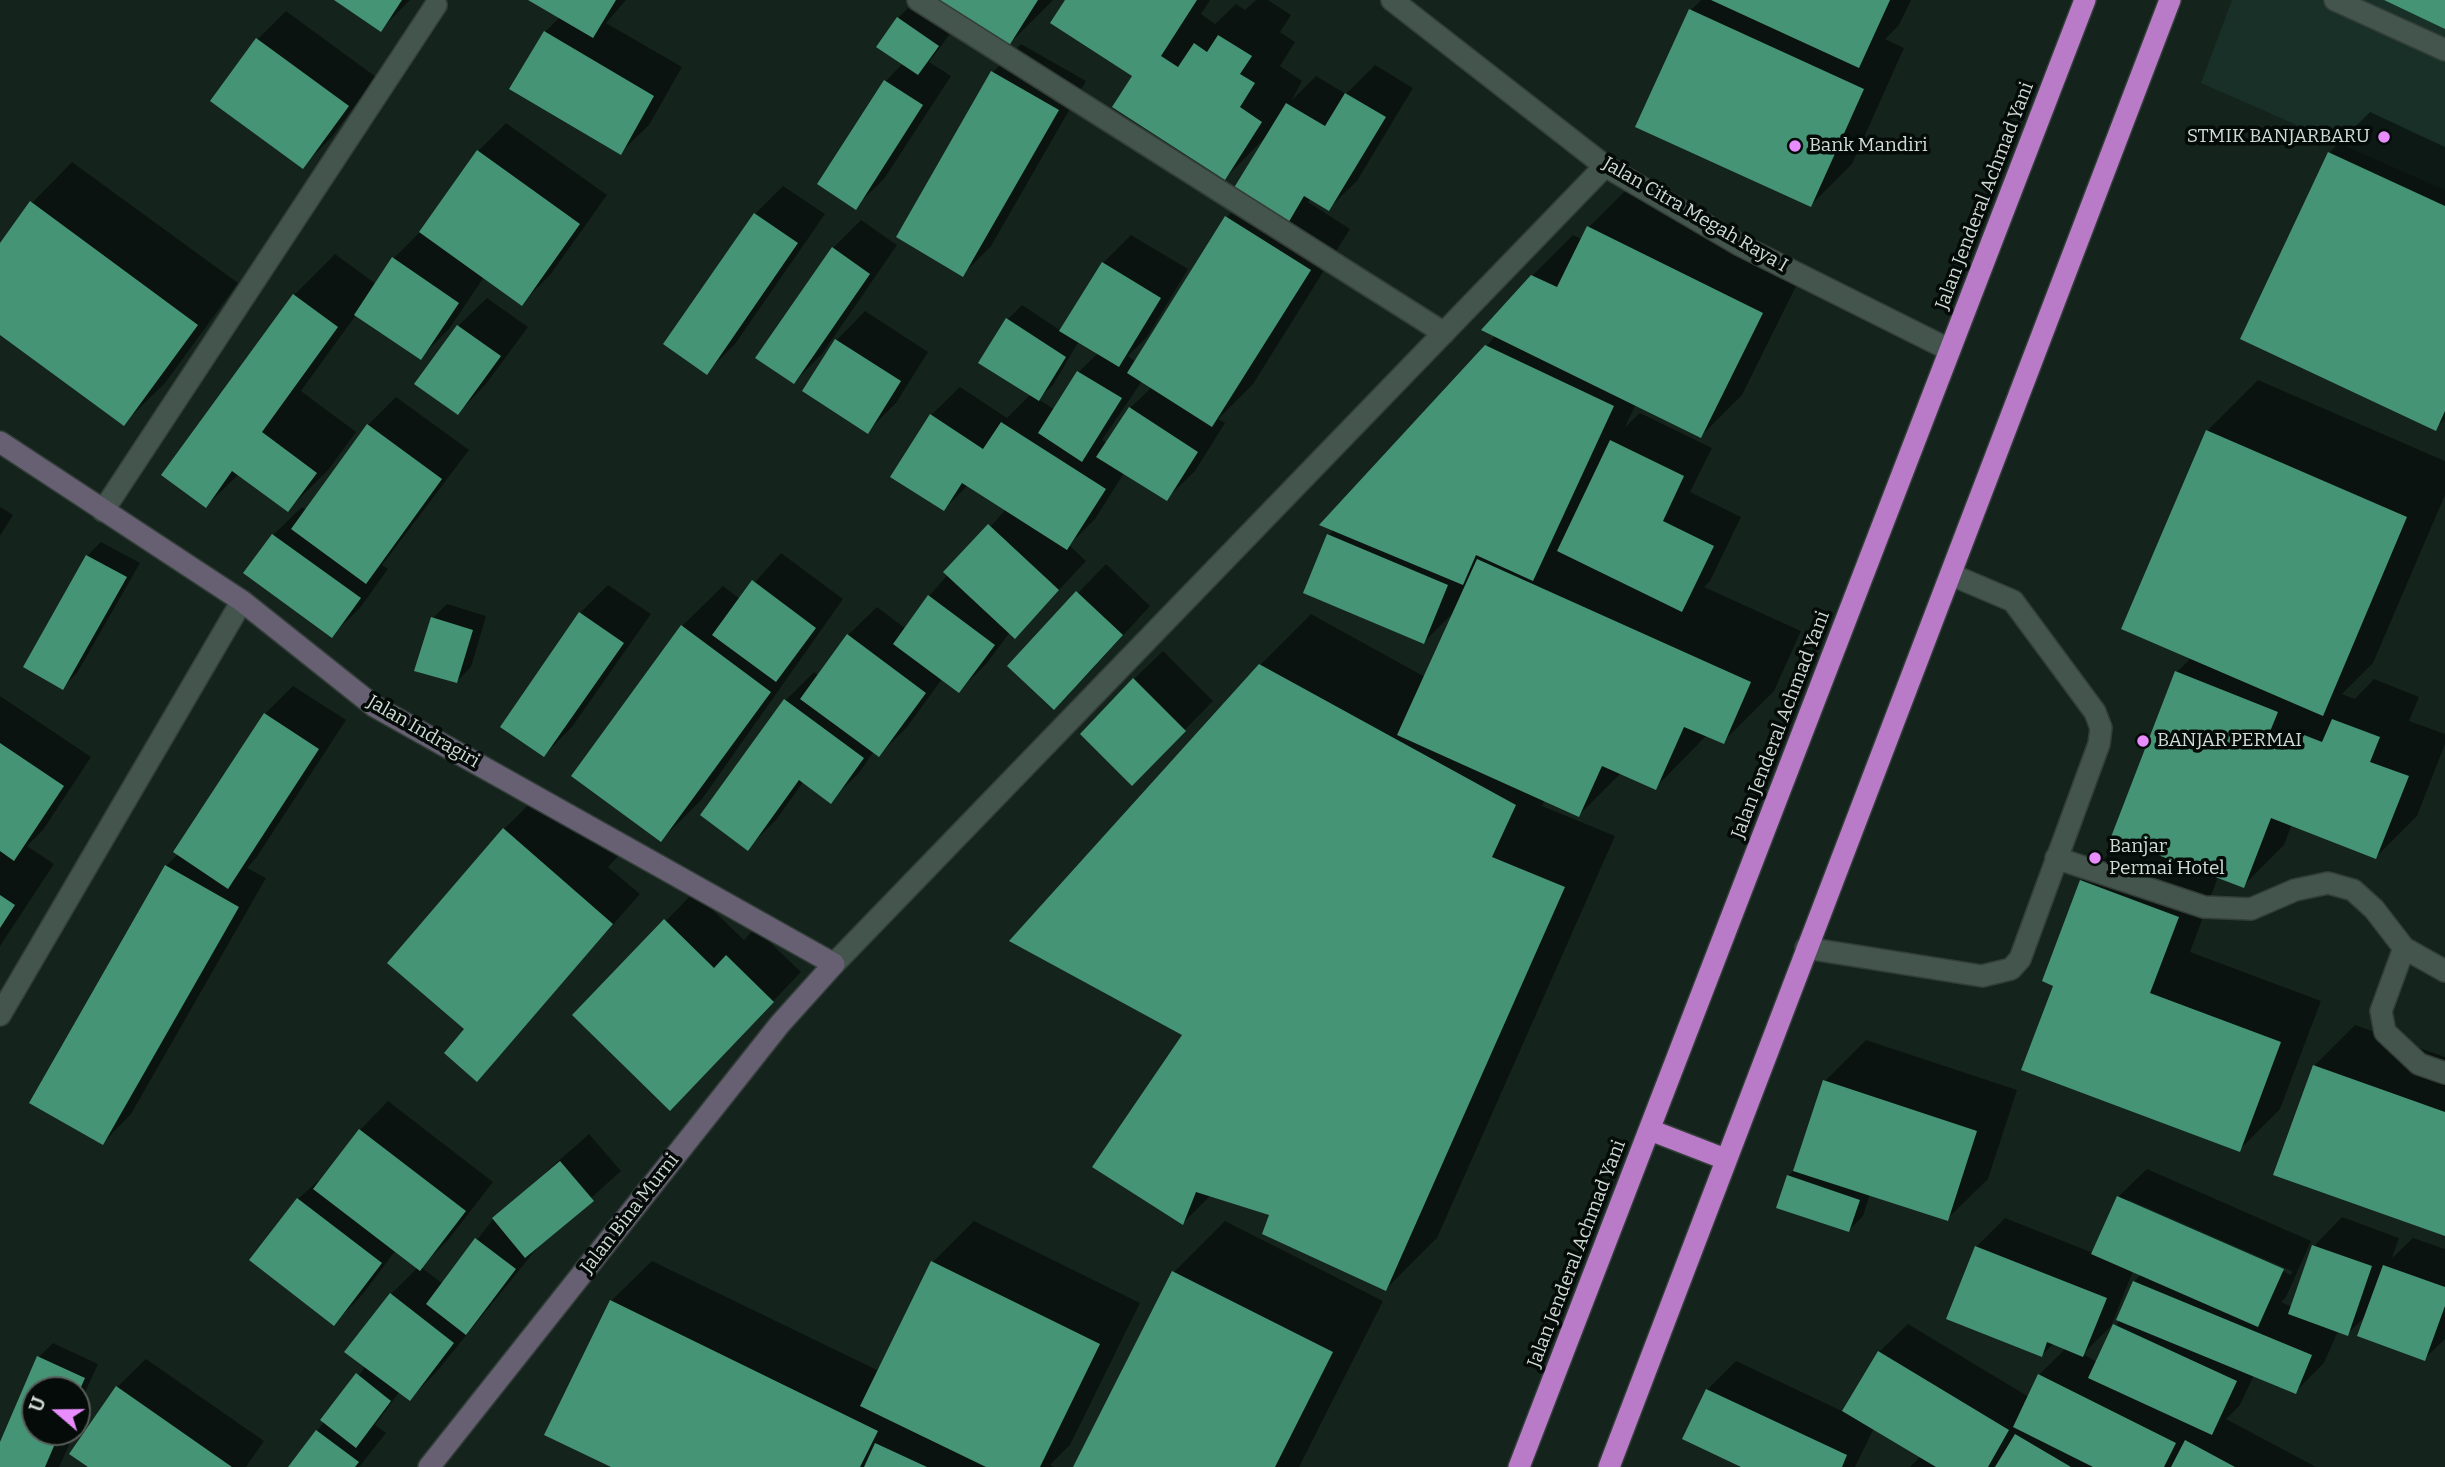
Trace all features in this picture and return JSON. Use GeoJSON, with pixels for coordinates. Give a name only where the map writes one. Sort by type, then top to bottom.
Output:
{"type":"FeatureCollection","features":[{"type":"Feature","properties":{"kind":"highway","name":"Jalan Jenderal Achmad Yani"},"geometry":{"type":"LineString","coordinates":[[1520,1467],[2085,0]]}},
{"type":"Feature","properties":{"kind":"highway"},"geometry":{"type":"LineString","coordinates":[[1609,1467],[2170,0]]}},
{"type":"Feature","properties":{"kind":"highway"},"geometry":{"type":"LineString","coordinates":[[1650,1130],[1725,1159]]}},
{"type":"Feature","properties":{"kind":"street"},"geometry":{"type":"LineString","coordinates":[[918,0],[1444,333]]}},
{"type":"Feature","properties":{"kind":"street","name":"Jalan Citra Megah Raya I"},"geometry":{"type":"LineString","coordinates":[[1392,0],[1605,166],[1738,244],[1950,350]]}},
{"type":"Feature","properties":{"kind":"street"},"geometry":{"type":"LineString","coordinates":[[2335,0],[2445,50]]}},
{"type":"Feature","properties":{"kind":"street"},"geometry":{"type":"LineString","coordinates":[[103,511],[436,5]]}},
{"type":"Feature","properties":{"kind":"street"},"geometry":{"type":"LineString","coordinates":[[834,964],[1605,166]]}},
{"type":"Feature","properties":{"kind":"street","name":"Jalan Indragiri"},"geometry":{"type":"LineString","coordinates":[[0,442],[242,601],[374,706],[834,964]]}},
{"type":"Feature","properties":{"kind":"street"},"geometry":{"type":"LineString","coordinates":[[1806,948],[1982,976],[2011,969],[2020,959],[2099,744],[2101,728],[2095,712],[2013,601],[1952,575]]}},
{"type":"Feature","properties":{"kind":"street"},"geometry":{"type":"LineString","coordinates":[[0,1016],[242,601]]}},
{"type":"Feature","properties":{"kind":"street"},"geometry":{"type":"LineString","coordinates":[[2056,858],[2204,907],[2252,909],[2295,890],[2328,883],[2353,890],[2374,909],[2404,948],[2445,971]]}},
{"type":"Feature","properties":{"kind":"street"},"geometry":{"type":"LineString","coordinates":[[2404,948],[2381,1011],[2385,1031],[2419,1064],[2445,1073]]}},
{"type":"Feature","properties":{"kind":"street","name":"Jalan Bina Murni"},"geometry":{"type":"LineString","coordinates":[[429,1467],[780,1024],[834,964]]}},
{"type":"Feature","properties":{"kind":"shaded area","name":"STMIK BANJARBARU"},"geometry":{"type":"Polygon","coordinates":[[[2232,0],[2445,0],[2445,190],[2201,83],[2232,0]]]}},
{"type":"Feature","properties":{"kind":"building"},"geometry":{"type":"Polygon","coordinates":[[[334,0],[402,0],[381,32],[334,0]]]}},
{"type":"Feature","properties":{"kind":"building"},"geometry":{"type":"Polygon","coordinates":[[[528,0],[616,0],[593,38],[528,0]]]}},
{"type":"Feature","properties":{"kind":"building"},"geometry":{"type":"Polygon","coordinates":[[[932,0],[1038,0],[1007,49],[932,0]]]}},
{"type":"Feature","properties":{"kind":"building"},"geometry":{"type":"Polygon","coordinates":[[[1065,0],[1197,0],[1161,56],[1178,67],[1194,43],[1207,52],[1218,35],[1252,56],[1240,74],[1255,83],[1240,107],[1262,122],[1225,180],[1112,107],[1132,76],[1050,23],[1065,0]]]}},
{"type":"Feature","properties":{"kind":"building"},"geometry":{"type":"Polygon","coordinates":[[[1711,0],[1890,0],[1859,68],[1711,0]]]}},
{"type":"Feature","properties":{"kind":"building"},"geometry":{"type":"Polygon","coordinates":[[[2384,0],[2445,0],[2445,29],[2384,0]]]}},
{"type":"Feature","properties":{"kind":"building"},"geometry":{"type":"Polygon","coordinates":[[[1689,9],[1864,89],[1811,207],[1635,127],[1689,9]]]}},
{"type":"Feature","properties":{"kind":"building"},"geometry":{"type":"Polygon","coordinates":[[[897,17],[939,46],[918,75],[876,47],[897,17]]]}},
{"type":"Feature","properties":{"kind":"building"},"geometry":{"type":"Polygon","coordinates":[[[544,31],[654,96],[621,155],[509,89],[544,31]]]}},
{"type":"Feature","properties":{"kind":"building"},"geometry":{"type":"Polygon","coordinates":[[[256,38],[349,106],[303,169],[210,101],[256,38]]]}},
{"type":"Feature","properties":{"kind":"building"},"geometry":{"type":"Polygon","coordinates":[[[991,71],[1059,110],[963,277],[896,237],[991,71]]]}},
{"type":"Feature","properties":{"kind":"building"},"geometry":{"type":"Polygon","coordinates":[[[884,80],[923,105],[856,210],[817,184],[884,80]]]}},
{"type":"Feature","properties":{"kind":"building"},"geometry":{"type":"Polygon","coordinates":[[[1345,93],[1386,117],[1329,211],[1304,196],[1287,225],[1232,191],[1286,103],[1325,126],[1345,93]]]}},
{"type":"Feature","properties":{"kind":"building"},"geometry":{"type":"Polygon","coordinates":[[[477,150],[580,224],[522,306],[419,232],[477,150]]]}},
{"type":"Feature","properties":{"kind":"building"},"geometry":{"type":"Polygon","coordinates":[[[2328,152],[2445,206],[2445,411],[2436,431],[2240,339],[2328,152]]]}},
{"type":"Feature","properties":{"kind":"building"},"geometry":{"type":"Polygon","coordinates":[[[30,201],[198,325],[124,426],[0,335],[0,243],[30,201]]]}},
{"type":"Feature","properties":{"kind":"building"},"geometry":{"type":"Polygon","coordinates":[[[754,213],[798,243],[707,375],[663,344],[754,213]]]}},
{"type":"Feature","properties":{"kind":"building"},"geometry":{"type":"Polygon","coordinates":[[[1225,216],[1311,270],[1212,427],[1127,373],[1225,216]]]}},
{"type":"Feature","properties":{"kind":"building"},"geometry":{"type":"Polygon","coordinates":[[[1587,226],[1763,313],[1701,438],[1481,330],[1531,275],[1557,287],[1587,226]]]}},
{"type":"Feature","properties":{"kind":"building"},"geometry":{"type":"Polygon","coordinates":[[[832,247],[870,274],[794,384],[755,358],[832,247]]]}},
{"type":"Feature","properties":{"kind":"building"},"geometry":{"type":"Polygon","coordinates":[[[392,257],[459,303],[421,360],[354,315],[392,257]]]}},
{"type":"Feature","properties":{"kind":"building"},"geometry":{"type":"Polygon","coordinates":[[[1102,262],[1161,298],[1119,367],[1059,331],[1102,262]]]}},
{"type":"Feature","properties":{"kind":"building"},"geometry":{"type":"Polygon","coordinates":[[[293,294],[338,327],[262,432],[317,473],[288,512],[232,471],[206,508],[161,475],[293,294]]]}},
{"type":"Feature","properties":{"kind":"building"},"geometry":{"type":"Polygon","coordinates":[[[1006,318],[1066,357],[1039,401],[978,363],[1006,318]]]}},
{"type":"Feature","properties":{"kind":"building"},"geometry":{"type":"Polygon","coordinates":[[[457,325],[501,356],[458,415],[414,384],[457,325]]]}},
{"type":"Feature","properties":{"kind":"building"},"geometry":{"type":"Polygon","coordinates":[[[835,339],[901,381],[868,434],[802,391],[835,339]]]}},
{"type":"Feature","properties":{"kind":"building"},"geometry":{"type":"Polygon","coordinates":[[[1485,345],[1614,406],[1533,581],[1476,555],[1463,585],[1319,525],[1485,345]]]}},
{"type":"Feature","properties":{"kind":"building"},"geometry":{"type":"Polygon","coordinates":[[[1077,371],[1122,398],[1082,462],[1038,433],[1077,371]]]}},
{"type":"Feature","properties":{"kind":"building"},"geometry":{"type":"Polygon","coordinates":[[[1129,407],[1198,452],[1167,501],[1096,457],[1129,407]]]}},
{"type":"Feature","properties":{"kind":"building"},"geometry":{"type":"Polygon","coordinates":[[[930,414],[983,449],[1001,422],[1106,489],[1067,550],[962,483],[944,511],[890,477],[930,414]]]}},
{"type":"Feature","properties":{"kind":"building"},"geometry":{"type":"Polygon","coordinates":[[[367,424],[442,479],[366,584],[291,529],[367,424]]]}},
{"type":"Feature","properties":{"kind":"building"},"geometry":{"type":"Polygon","coordinates":[[[2206,430],[2407,517],[2323,716],[2121,629],[2206,430]]]}},
{"type":"Feature","properties":{"kind":"building"},"geometry":{"type":"Polygon","coordinates":[[[1610,440],[1684,476],[1663,521],[1714,546],[1682,612],[1557,551],[1610,440]]]}},
{"type":"Feature","properties":{"kind":"building"},"geometry":{"type":"Polygon","coordinates":[[[988,524],[1059,590],[1015,639],[943,572],[988,524]]]}},
{"type":"Feature","properties":{"kind":"building"},"geometry":{"type":"Polygon","coordinates":[[[272,534],[361,598],[332,638],[243,573],[272,534]]]}},
{"type":"Feature","properties":{"kind":"building"},"geometry":{"type":"Polygon","coordinates":[[[1327,534],[1448,585],[1424,644],[1303,593],[1327,534]]]}},
{"type":"Feature","properties":{"kind":"building"},"geometry":{"type":"Polygon","coordinates":[[[86,555],[127,577],[63,690],[23,667],[86,555]]]}},
{"type":"Feature","properties":{"kind":"building"},"geometry":{"type":"Polygon","coordinates":[[[1477,559],[1751,682],[1724,744],[1684,727],[1656,790],[1602,766],[1579,817],[1397,735],[1477,559]]]}},
{"type":"Feature","properties":{"kind":"building"},"geometry":{"type":"Polygon","coordinates":[[[752,580],[816,628],[776,682],[712,635],[752,580]]]}},
{"type":"Feature","properties":{"kind":"building"},"geometry":{"type":"Polygon","coordinates":[[[1076,591],[1123,635],[1054,710],[1007,666],[1076,591]]]}},
{"type":"Feature","properties":{"kind":"building"},"geometry":{"type":"Polygon","coordinates":[[[928,595],[995,645],[959,693],[893,644],[928,595]]]}},
{"type":"Feature","properties":{"kind":"building"},"geometry":{"type":"Polygon","coordinates":[[[579,612],[624,643],[544,757],[500,727],[579,612]]]}},
{"type":"Feature","properties":{"kind":"building"},"geometry":{"type":"Polygon","coordinates":[[[431,617],[473,630],[457,683],[414,671],[431,617]]]}},
{"type":"Feature","properties":{"kind":"building"},"geometry":{"type":"Polygon","coordinates":[[[681,625],[771,692],[661,842],[571,776],[681,625]]]}},
{"type":"Feature","properties":{"kind":"building"},"geometry":{"type":"Polygon","coordinates":[[[847,634],[926,693],[879,757],[800,699],[847,634]]]}},
{"type":"Feature","properties":{"kind":"building"},"geometry":{"type":"Polygon","coordinates":[[[1259,664],[1516,805],[1492,857],[1565,887],[1386,1291],[1262,1234],[1269,1215],[1196,1192],[1183,1225],[1092,1167],[1182,1035],[1009,941],[1259,664]]]}},
{"type":"Feature","properties":{"kind":"building"},"geometry":{"type":"Polygon","coordinates":[[[2175,671],[2278,712],[2269,734],[2295,745],[2299,733],[2322,742],[2332,719],[2380,737],[2370,762],[2409,776],[2376,859],[2271,818],[2244,888],[2111,837],[2175,671]]]}},
{"type":"Feature","properties":{"kind":"building"},"geometry":{"type":"Polygon","coordinates":[[[1133,678],[1186,731],[1132,786],[1080,734],[1133,678]]]}},
{"type":"Feature","properties":{"kind":"building"},"geometry":{"type":"Polygon","coordinates":[[[784,699],[864,758],[831,804],[799,780],[748,851],[700,815],[784,699]]]}},
{"type":"Feature","properties":{"kind":"building"},"geometry":{"type":"Polygon","coordinates":[[[264,713],[319,749],[228,889],[173,852],[264,713]]]}},
{"type":"Feature","properties":{"kind":"building"},"geometry":{"type":"Polygon","coordinates":[[[0,743],[64,786],[14,861],[0,851],[0,743]]]}},
{"type":"Feature","properties":{"kind":"building"},"geometry":{"type":"Polygon","coordinates":[[[503,828],[613,924],[477,1082],[444,1053],[464,1029],[387,963],[503,828]]]}},
{"type":"Feature","properties":{"kind":"building"},"geometry":{"type":"Polygon","coordinates":[[[165,865],[239,907],[103,1145],[29,1103],[165,865]]]}},
{"type":"Feature","properties":{"kind":"building"},"geometry":{"type":"Polygon","coordinates":[[[2080,880],[2179,917],[2150,993],[2281,1042],[2240,1152],[2021,1070],[2053,986],[2042,981],[2080,880]]]}},
{"type":"Feature","properties":{"kind":"building"},"geometry":{"type":"Polygon","coordinates":[[[0,895],[15,905],[0,928],[0,895]]]}},
{"type":"Feature","properties":{"kind":"building"},"geometry":{"type":"Polygon","coordinates":[[[664,919],[714,968],[726,955],[774,1002],[670,1111],[572,1015],[664,919]]]}},
{"type":"Feature","properties":{"kind":"building"},"geometry":{"type":"Polygon","coordinates":[[[2313,1065],[2445,1112],[2445,1236],[2273,1175],[2313,1065]]]}},
{"type":"Feature","properties":{"kind":"building"},"geometry":{"type":"Polygon","coordinates":[[[1823,1080],[1977,1131],[1948,1221],[1793,1171],[1823,1080]]]}},
{"type":"Feature","properties":{"kind":"building"},"geometry":{"type":"Polygon","coordinates":[[[359,1129],[466,1211],[420,1271],[313,1189],[359,1129]]]}},
{"type":"Feature","properties":{"kind":"building"},"geometry":{"type":"Polygon","coordinates":[[[560,1161],[594,1201],[525,1258],[492,1218],[560,1161]]]}},
{"type":"Feature","properties":{"kind":"building"},"geometry":{"type":"Polygon","coordinates":[[[1787,1175],[1860,1200],[1849,1232],[1776,1208],[1787,1175]]]}},
{"type":"Feature","properties":{"kind":"building"},"geometry":{"type":"Polygon","coordinates":[[[2117,1196],[2284,1269],[2258,1327],[2091,1254],[2117,1196]]]}},
{"type":"Feature","properties":{"kind":"building"},"geometry":{"type":"Polygon","coordinates":[[[297,1198],[382,1263],[334,1326],[249,1260],[297,1198]]]}},
{"type":"Feature","properties":{"kind":"building"},"geometry":{"type":"Polygon","coordinates":[[[475,1238],[516,1269],[466,1335],[426,1304],[475,1238]]]}},
{"type":"Feature","properties":{"kind":"building"},"geometry":{"type":"Polygon","coordinates":[[[2312,1245],[2372,1266],[2348,1336],[2288,1314],[2312,1245]]]}},
{"type":"Feature","properties":{"kind":"building"},"geometry":{"type":"Polygon","coordinates":[[[1975,1246],[2107,1298],[2083,1357],[2047,1342],[2042,1357],[1946,1319],[1975,1246]]]}},
{"type":"Feature","properties":{"kind":"building"},"geometry":{"type":"Polygon","coordinates":[[[931,1261],[1100,1344],[1040,1467],[986,1467],[860,1406],[931,1261]]]}},
{"type":"Feature","properties":{"kind":"building"},"geometry":{"type":"Polygon","coordinates":[[[2383,1265],[2445,1287],[2445,1306],[2425,1361],[2357,1336],[2383,1265]]]}},
{"type":"Feature","properties":{"kind":"building"},"geometry":{"type":"Polygon","coordinates":[[[1172,1271],[1333,1352],[1275,1467],[1073,1467],[1172,1271]]]}},
{"type":"Feature","properties":{"kind":"building"},"geometry":{"type":"Polygon","coordinates":[[[2133,1281],[2312,1355],[2296,1394],[2116,1320],[2133,1281]]]}},
{"type":"Feature","properties":{"kind":"building"},"geometry":{"type":"Polygon","coordinates":[[[390,1293],[454,1343],[410,1401],[344,1352],[390,1293]]]}},
{"type":"Feature","properties":{"kind":"building"},"geometry":{"type":"Polygon","coordinates":[[[610,1300],[878,1431],[860,1467],[611,1467],[544,1435],[610,1300]]]}},
{"type":"Feature","properties":{"kind":"building"},"geometry":{"type":"Polygon","coordinates":[[[2113,1324],[2237,1381],[2212,1435],[2088,1378],[2113,1324]]]}},
{"type":"Feature","properties":{"kind":"building"},"geometry":{"type":"Polygon","coordinates":[[[1878,1351],[2009,1430],[1988,1467],[1936,1467],[1842,1411],[1878,1351]]]}},
{"type":"Feature","properties":{"kind":"building"},"geometry":{"type":"Polygon","coordinates":[[[37,1356],[81,1376],[28,1376],[37,1356]]]}},
{"type":"Feature","properties":{"kind":"building"},"geometry":{"type":"Polygon","coordinates":[[[356,1373],[391,1401],[356,1448],[320,1420],[356,1373]]]}},
{"type":"Feature","properties":{"kind":"building"},"geometry":{"type":"Polygon","coordinates":[[[2038,1374],[2176,1443],[2164,1467],[2093,1467],[2013,1427],[2038,1374]]]}},
{"type":"Feature","properties":{"kind":"building"},"geometry":{"type":"Polygon","coordinates":[[[116,1386],[232,1467],[88,1467],[69,1454],[75,1446],[91,1446],[91,1422],[116,1386]]]}},
{"type":"Feature","properties":{"kind":"building"},"geometry":{"type":"Polygon","coordinates":[[[1706,1389],[1847,1455],[1842,1467],[1741,1467],[1682,1439],[1706,1389]]]}},
{"type":"Feature","properties":{"kind":"building"},"geometry":{"type":"Polygon","coordinates":[[[21,1393],[21,1446],[54,1446],[45,1467],[0,1467],[0,1442],[21,1393]]]}},
{"type":"Feature","properties":{"kind":"building"},"geometry":{"type":"Polygon","coordinates":[[[316,1430],[359,1462],[355,1467],[288,1467],[316,1430]]]}},
{"type":"Feature","properties":{"kind":"building"},"geometry":{"type":"Polygon","coordinates":[[[2015,1434],[2071,1467],[1995,1467],[2015,1434]]]}},
{"type":"Feature","properties":{"kind":"building"},"geometry":{"type":"Polygon","coordinates":[[[2185,1440],[2235,1467],[2171,1467],[2185,1440]]]}},
{"type":"Feature","properties":{"kind":"building"},"geometry":{"type":"Polygon","coordinates":[[[875,1443],[927,1467],[864,1467],[875,1443]]]}},
{"type":"Feature","properties":{"kind":"place","name":"STMIK BANJARBARU"},"geometry":{"type":"Point","coordinates":[2384,137]}},
{"type":"Feature","properties":{"kind":"place","name":"Bank Mandiri"},"geometry":{"type":"Point","coordinates":[1795,146]}},
{"type":"Feature","properties":{"kind":"place","name":"BANJAR PERMAI"},"geometry":{"type":"Point","coordinates":[2143,741]}},
{"type":"Feature","properties":{"kind":"place","name":"Banjar Permai Hotel"},"geometry":{"type":"Point","coordinates":[2095,858]}}]}
